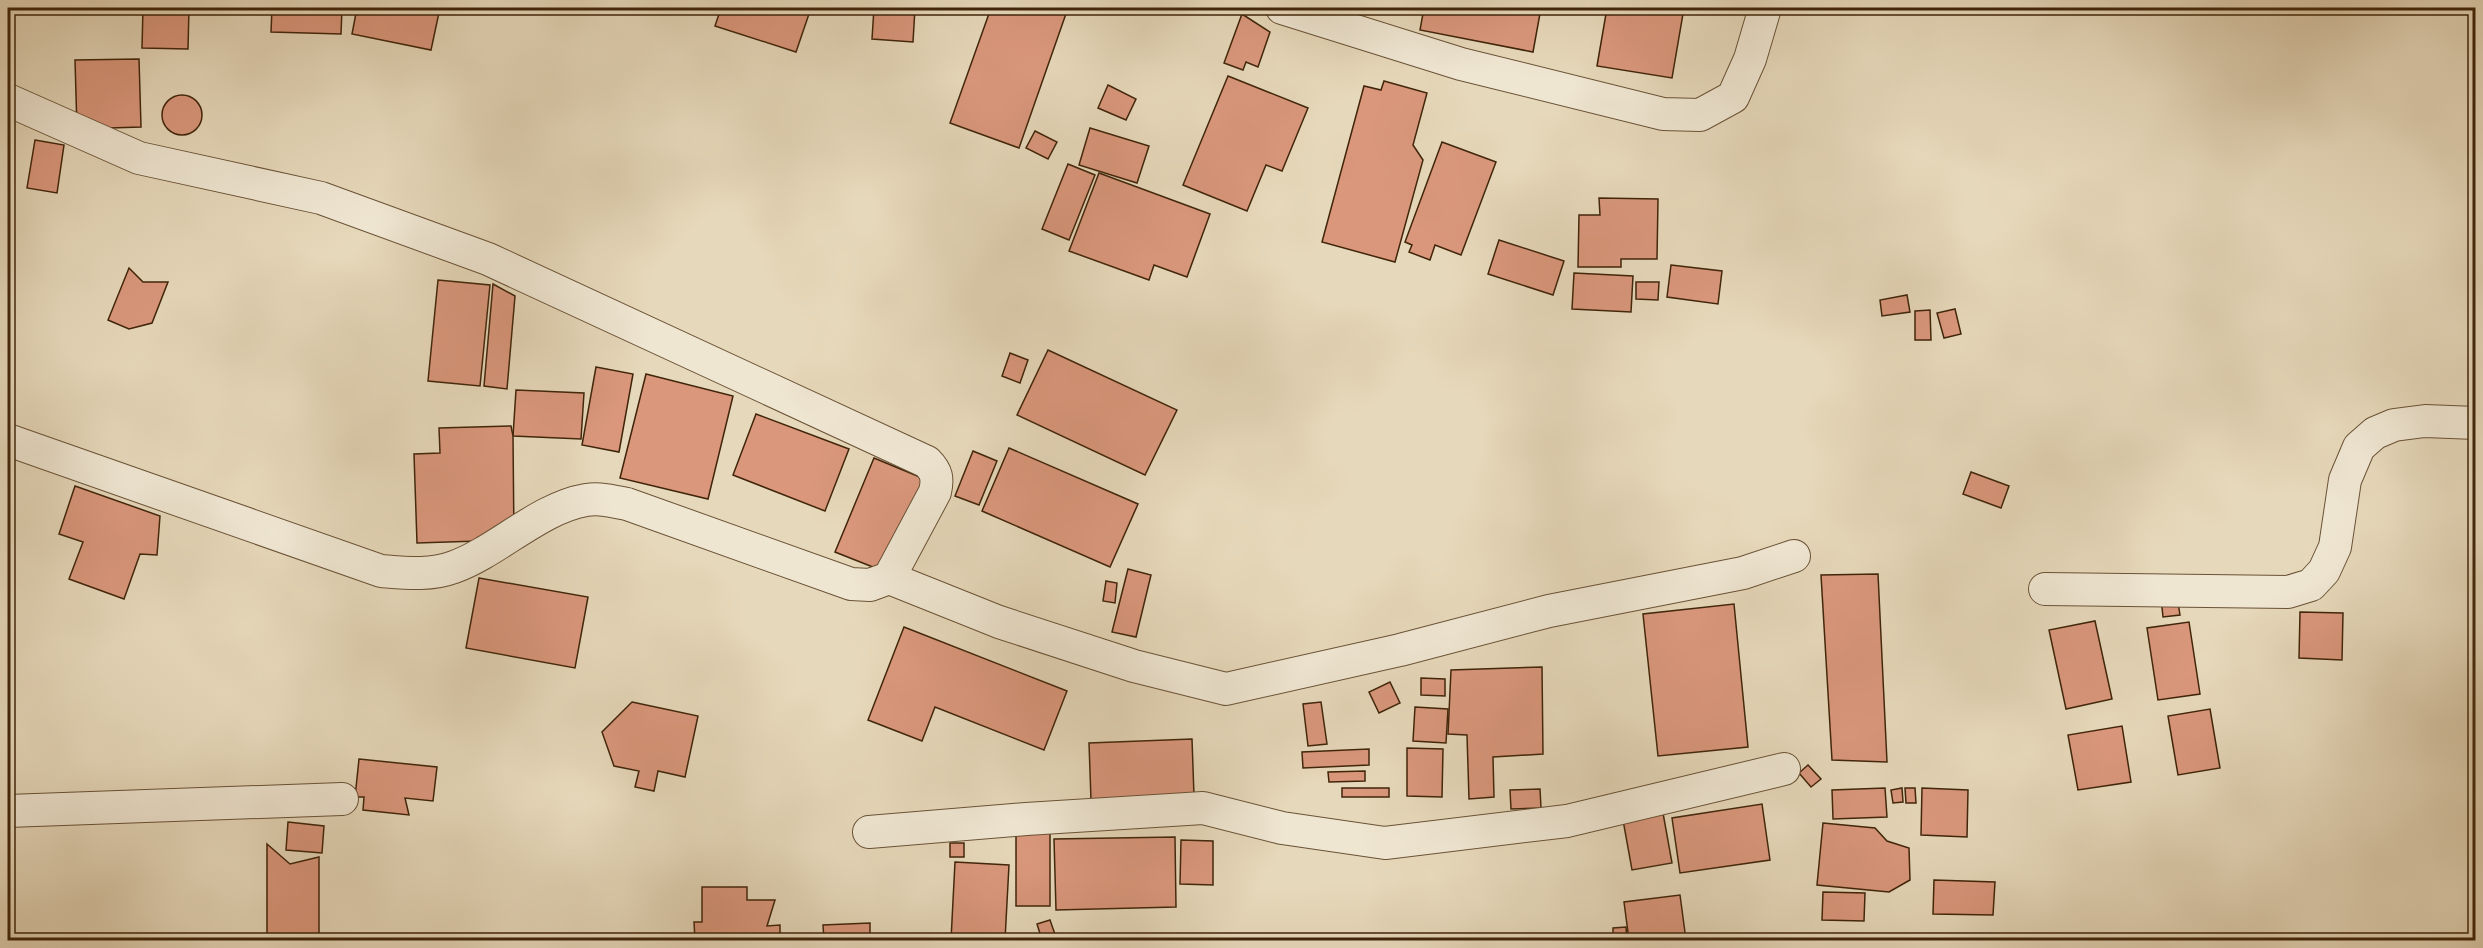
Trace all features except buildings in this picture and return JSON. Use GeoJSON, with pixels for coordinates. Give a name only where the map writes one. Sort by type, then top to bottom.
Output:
{"type":"FeatureCollection","features":[{"type":"Feature","properties":{"kind":"street"},"geometry":{"type":"LineString","coordinates":[[1282,8],[1461,64],[1663,114],[1700,115],[1732,96],[1750,59],[1765,8]]}},
{"type":"Feature","properties":{"kind":"street"},"geometry":{"type":"LineString","coordinates":[[8,100],[139,158],[321,198],[488,259],[927,462],[935,470],[938,480],[935,492],[889,578],[870,585],[851,584],[627,504],[602,499],[566,505],[455,567],[431,573],[381,571],[8,440]]}},
{"type":"Feature","properties":{"kind":"street"},"geometry":{"type":"LineString","coordinates":[[2045,589],[2288,591],[2311,585],[2324,571],[2335,547],[2345,480],[2359,447],[2375,433],[2394,425],[2425,421],[2475,423]]}},
{"type":"Feature","properties":{"kind":"street"},"geometry":{"type":"LineString","coordinates":[[889,578],[999,622],[1134,666],[1226,689],[1400,650],[1549,612],[1743,573],[1794,556]]}},
{"type":"Feature","properties":{"kind":"street"},"geometry":{"type":"LineString","coordinates":[[869,832],[1203,808],[1282,828],[1385,843],[1567,821],[1785,769]]}},
{"type":"Feature","properties":{"kind":"street"},"geometry":{"type":"LineString","coordinates":[[8,811],[342,799]]}}]}
